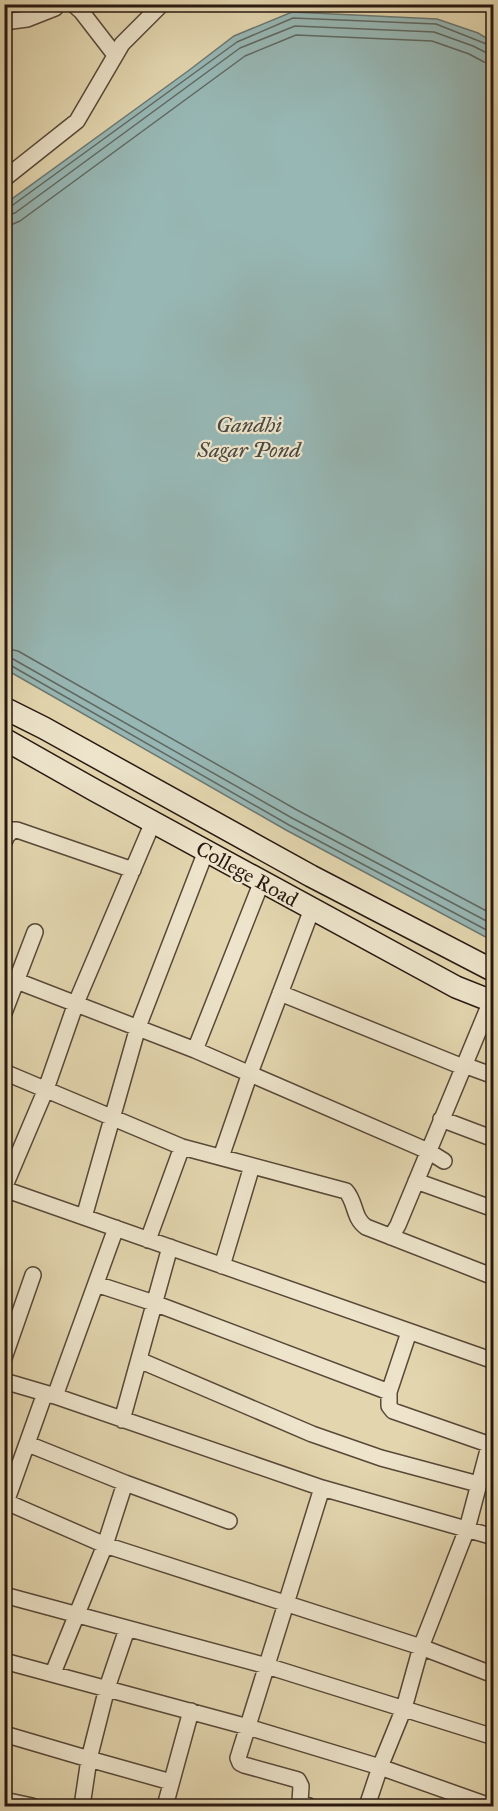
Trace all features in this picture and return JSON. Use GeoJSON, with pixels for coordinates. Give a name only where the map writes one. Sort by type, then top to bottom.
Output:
{"type":"FeatureCollection","features":[{"type":"Feature","properties":{"kind":"main road","name":"College Road"},"geometry":{"type":"LineString","coordinates":[[4,708],[311,876],[494,971]]}},
{"type":"Feature","properties":{"kind":"main road","name":"College Road"},"geometry":{"type":"LineString","coordinates":[[4,739],[456,987],[492,1001]]}},
{"type":"Feature","properties":{"kind":"street"},"geometry":{"type":"LineString","coordinates":[[4,22],[27,18],[55,8],[58,4]]}},
{"type":"Feature","properties":{"kind":"street"},"geometry":{"type":"LineString","coordinates":[[73,4],[115,55]]}},
{"type":"Feature","properties":{"kind":"street"},"geometry":{"type":"LineString","coordinates":[[4,179],[77,121],[122,44],[162,4]]}},
{"type":"Feature","properties":{"kind":"street"},"geometry":{"type":"LineString","coordinates":[[153,822],[76,1004],[46,1089],[4,1188],[494,1361]]}},
{"type":"Feature","properties":{"kind":"street"},"geometry":{"type":"LineString","coordinates":[[4,842],[13,830],[17,830],[133,870]]}},
{"type":"Feature","properties":{"kind":"street"},"geometry":{"type":"LineString","coordinates":[[84,1217],[138,1027],[206,851]]}},
{"type":"Feature","properties":{"kind":"street"},"geometry":{"type":"LineString","coordinates":[[195,1050],[262,881]]}},
{"type":"Feature","properties":{"kind":"street"},"geometry":{"type":"LineString","coordinates":[[221,1157],[312,909]]}},
{"type":"Feature","properties":{"kind":"street"},"geometry":{"type":"LineString","coordinates":[[4,1013],[10,978],[35,932]]}},
{"type":"Feature","properties":{"kind":"street"},"geometry":{"type":"LineString","coordinates":[[10,978],[195,1050],[428,1151],[444,1161]]}},
{"type":"Feature","properties":{"kind":"street"},"geometry":{"type":"LineString","coordinates":[[280,993],[463,1067],[464,1065],[494,1076]]}},
{"type":"Feature","properties":{"kind":"street"},"geometry":{"type":"LineString","coordinates":[[391,1237],[492,1001]]}},
{"type":"Feature","properties":{"kind":"street"},"geometry":{"type":"LineString","coordinates":[[4,1072],[182,1147],[346,1191],[362,1225],[494,1277]]}},
{"type":"Feature","properties":{"kind":"street"},"geometry":{"type":"LineString","coordinates":[[441,1119],[494,1139]]}},
{"type":"Feature","properties":{"kind":"street"},"geometry":{"type":"LineString","coordinates":[[148,1239],[182,1147]]}},
{"type":"Feature","properties":{"kind":"street"},"geometry":{"type":"LineString","coordinates":[[222,1266],[252,1166]]}},
{"type":"Feature","properties":{"kind":"street"},"geometry":{"type":"LineString","coordinates":[[416,1181],[494,1209]]}},
{"type":"Feature","properties":{"kind":"street"},"geometry":{"type":"LineString","coordinates":[[116,1228],[96,1284],[5,1503],[105,1545],[421,1647],[494,1675]]}},
{"type":"Feature","properties":{"kind":"street"},"geometry":{"type":"LineString","coordinates":[[122,1420],[170,1247]]}},
{"type":"Feature","properties":{"kind":"street"},"geometry":{"type":"LineString","coordinates":[[4,1358],[33,1275]]}},
{"type":"Feature","properties":{"kind":"street"},"geometry":{"type":"LineString","coordinates":[[96,1284],[154,1303],[389,1392]]}},
{"type":"Feature","properties":{"kind":"street"},"geometry":{"type":"LineString","coordinates":[[367,1806],[404,1708],[421,1647],[467,1529],[488,1450],[488,1446],[393,1411],[389,1407],[389,1392],[409,1332]]}},
{"type":"Feature","properties":{"kind":"street"},"geometry":{"type":"LineString","coordinates":[[139,1360],[312,1434],[381,1458],[478,1484]]}},
{"type":"Feature","properties":{"kind":"street"},"geometry":{"type":"LineString","coordinates":[[4,1381],[50,1394],[322,1488],[494,1537]]}},
{"type":"Feature","properties":{"kind":"street"},"geometry":{"type":"LineString","coordinates":[[28,1444],[229,1521]]}},
{"type":"Feature","properties":{"kind":"street"},"geometry":{"type":"LineString","coordinates":[[52,1673],[105,1545],[125,1483]]}},
{"type":"Feature","properties":{"kind":"street"},"geometry":{"type":"LineString","coordinates":[[309,1806],[300,1802],[301,1786],[298,1780],[240,1763],[238,1758],[322,1488]]}},
{"type":"Feature","properties":{"kind":"street"},"geometry":{"type":"LineString","coordinates":[[4,1595],[267,1666],[494,1737]]}},
{"type":"Feature","properties":{"kind":"street"},"geometry":{"type":"LineString","coordinates":[[82,1806],[89,1759],[106,1688],[127,1629]]}},
{"type":"Feature","properties":{"kind":"street"},"geometry":{"type":"LineString","coordinates":[[4,1660],[248,1727],[380,1767],[490,1806]]}},
{"type":"Feature","properties":{"kind":"street"},"geometry":{"type":"LineString","coordinates":[[165,1806],[191,1711]]}},
{"type":"Feature","properties":{"kind":"street"},"geometry":{"type":"LineString","coordinates":[[4,1734],[171,1782]]}},
{"type":"Feature","properties":{"kind":"street"},"geometry":{"type":"LineString","coordinates":[[4,1800],[32,1806]]}},
{"type":"Feature","properties":{"kind":"water","name":"Gandhi Sagar Pond"},"geometry":{"type":"Polygon","coordinates":[[[292,12],[437,19],[478,33],[493,42],[493,941],[286,830],[5,669],[5,204],[234,36],[292,12]]]}}]}
